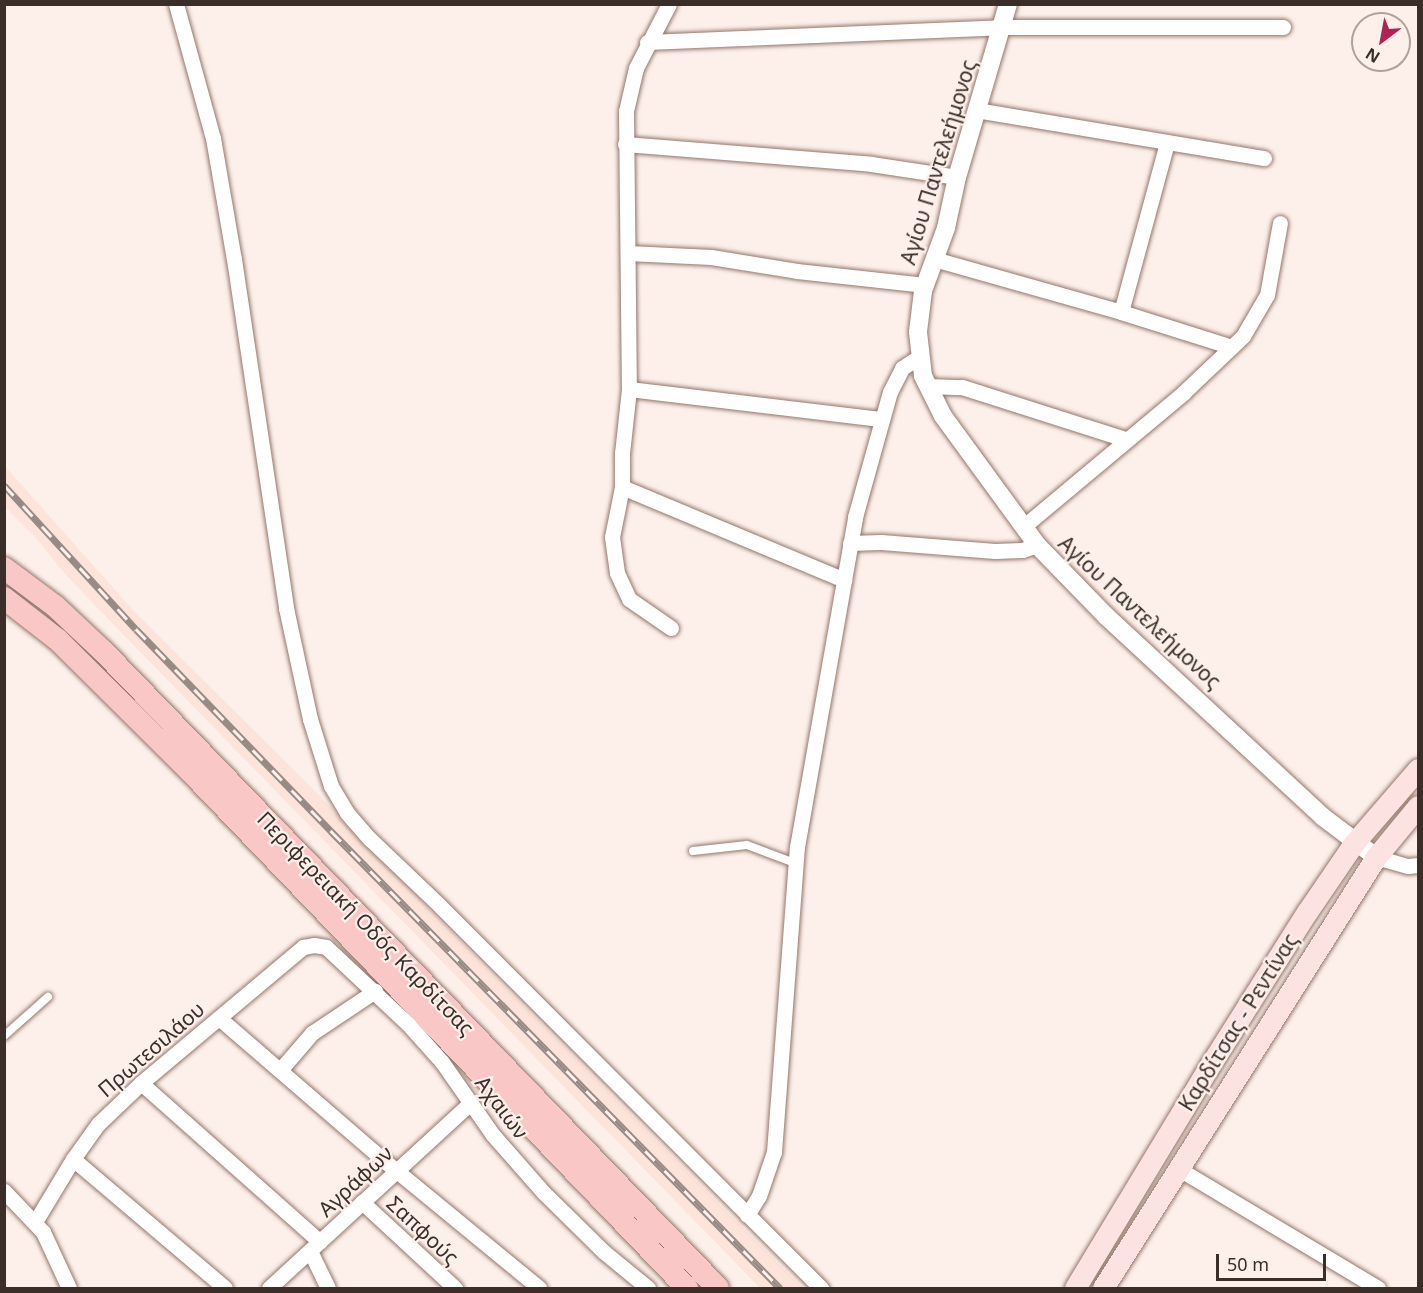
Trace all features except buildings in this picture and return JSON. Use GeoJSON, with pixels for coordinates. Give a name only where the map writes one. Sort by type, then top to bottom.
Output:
{"type":"FeatureCollection","features":[{"type":"Feature","properties":{"kind":"main road","name":"Περιφερειακή Οδός Καρδίτσας"},"geometry":{"type":"LineString","coordinates":[[4,568],[55,606],[103,651],[718,1288]]}},
{"type":"Feature","properties":{"kind":"main road","name":"Περιφερειακή Οδός Καρδίτσας"},"geometry":{"type":"LineString","coordinates":[[4,598],[66,648],[190,771],[687,1288]]}},
{"type":"Feature","properties":{"kind":"main road","name":"Καρδίτσας - Ρεντίνας"},"geometry":{"type":"LineString","coordinates":[[1075,1288],[1212,1062],[1354,843],[1419,769]]}},
{"type":"Feature","properties":{"kind":"main road","name":"Καρδίτσας - Ρεντίνας"},"geometry":{"type":"LineString","coordinates":[[1103,1288],[1376,857],[1419,806]]}},
{"type":"Feature","properties":{"kind":"main road"},"geometry":{"type":"LineString","coordinates":[[1100,1245],[1122,1258]]}},
{"type":"Feature","properties":{"kind":"street"},"geometry":{"type":"LineString","coordinates":[[176,4],[213,138],[234,259],[286,608],[310,719],[331,786],[347,813],[370,839],[440,906],[821,1288]]}},
{"type":"Feature","properties":{"kind":"street"},"geometry":{"type":"LineString","coordinates":[[669,4],[647,42],[628,92],[625,144],[629,389],[622,453],[622,487],[612,537],[618,573],[629,598],[671,628]]}},
{"type":"Feature","properties":{"kind":"street","name":"Αγίου Παντελεήμονος"},"geometry":{"type":"LineString","coordinates":[[1008,4],[957,177],[946,228],[925,285],[918,321],[919,357],[927,386],[943,416],[1037,545],[1106,616],[1354,843],[1376,857]]}},
{"type":"Feature","properties":{"kind":"street"},"geometry":{"type":"LineString","coordinates":[[647,42],[1001,27],[1283,27]]}},
{"type":"Feature","properties":{"kind":"street"},"geometry":{"type":"LineString","coordinates":[[976,110],[1264,158]]}},
{"type":"Feature","properties":{"kind":"street"},"geometry":{"type":"LineString","coordinates":[[1121,312],[1167,143]]}},
{"type":"Feature","properties":{"kind":"street"},"geometry":{"type":"LineString","coordinates":[[625,144],[871,164],[957,177]]}},
{"type":"Feature","properties":{"kind":"street"},"geometry":{"type":"LineString","coordinates":[[1023,527],[1190,387],[1232,347],[1252,324],[1267,295],[1280,223]]}},
{"type":"Feature","properties":{"kind":"street"},"geometry":{"type":"LineString","coordinates":[[628,253],[711,257],[797,271],[925,285]]}},
{"type":"Feature","properties":{"kind":"street"},"geometry":{"type":"LineString","coordinates":[[934,259],[1121,312],[1232,347]]}},
{"type":"Feature","properties":{"kind":"street"},"geometry":{"type":"LineString","coordinates":[[747,1215],[759,1196],[774,1152],[795,863],[850,543],[882,419],[898,375],[907,364],[919,357]]}},
{"type":"Feature","properties":{"kind":"street"},"geometry":{"type":"LineString","coordinates":[[927,386],[962,387],[1125,440]]}},
{"type":"Feature","properties":{"kind":"street"},"geometry":{"type":"LineString","coordinates":[[629,389],[882,419]]}},
{"type":"Feature","properties":{"kind":"street"},"geometry":{"type":"LineString","coordinates":[[622,487],[844,580]]}},
{"type":"Feature","properties":{"kind":"street"},"geometry":{"type":"LineString","coordinates":[[850,543],[881,542],[995,551],[1022,550],[1037,545]]}},
{"type":"Feature","properties":{"kind":"street"},"geometry":{"type":"LineString","coordinates":[[1376,857],[1408,866],[1419,865]]}},
{"type":"Feature","properties":{"kind":"street","name":"Πρωτεσιλάου"},"geometry":{"type":"LineString","coordinates":[[35,1222],[73,1159],[98,1125],[141,1083],[303,947],[314,945],[327,947]]}},
{"type":"Feature","properties":{"kind":"street","name":"Αχαιών"},"geometry":{"type":"LineString","coordinates":[[327,947],[375,991],[442,1062],[494,1135],[550,1199],[604,1252],[648,1288]]}},
{"type":"Feature","properties":{"kind":"street"},"geometry":{"type":"LineString","coordinates":[[280,1069],[312,1033],[375,991]]}},
{"type":"Feature","properties":{"kind":"street"},"geometry":{"type":"LineString","coordinates":[[219,1018],[396,1171],[539,1288]]}},
{"type":"Feature","properties":{"kind":"street"},"geometry":{"type":"LineString","coordinates":[[141,1083],[315,1247],[328,1288]]}},
{"type":"Feature","properties":{"kind":"street","name":"Αγράφων"},"geometry":{"type":"LineString","coordinates":[[269,1288],[470,1103]]}},
{"type":"Feature","properties":{"kind":"street"},"geometry":{"type":"LineString","coordinates":[[73,1159],[225,1288]]}},
{"type":"Feature","properties":{"kind":"street"},"geometry":{"type":"LineString","coordinates":[[1179,1169],[1378,1288]]}},
{"type":"Feature","properties":{"kind":"street"},"geometry":{"type":"LineString","coordinates":[[4,1191],[10,1208],[35,1222],[50,1244],[69,1288]]}},
{"type":"Feature","properties":{"kind":"street","name":"Σαπφούς"},"geometry":{"type":"LineString","coordinates":[[362,1202],[455,1288]]}},
{"type":"Feature","properties":{"kind":"lane"},"geometry":{"type":"LineString","coordinates":[[693,850],[747,845],[795,863]]}},
{"type":"Feature","properties":{"kind":"lane"},"geometry":{"type":"LineString","coordinates":[[4,1036],[48,997]]}},
{"type":"Feature","properties":{"kind":"shaded area"},"geometry":{"type":"Polygon","coordinates":[[[4,465],[133,610],[363,839],[478,960],[803,1288],[760,1288],[108,619],[64,573],[37,539],[5,507],[4,465]]]}},
{"type":"Feature","properties":{"kind":"railway"},"geometry":{"type":"LineString","coordinates":[[4,485],[136,629],[331,831],[780,1288]]}}]}
